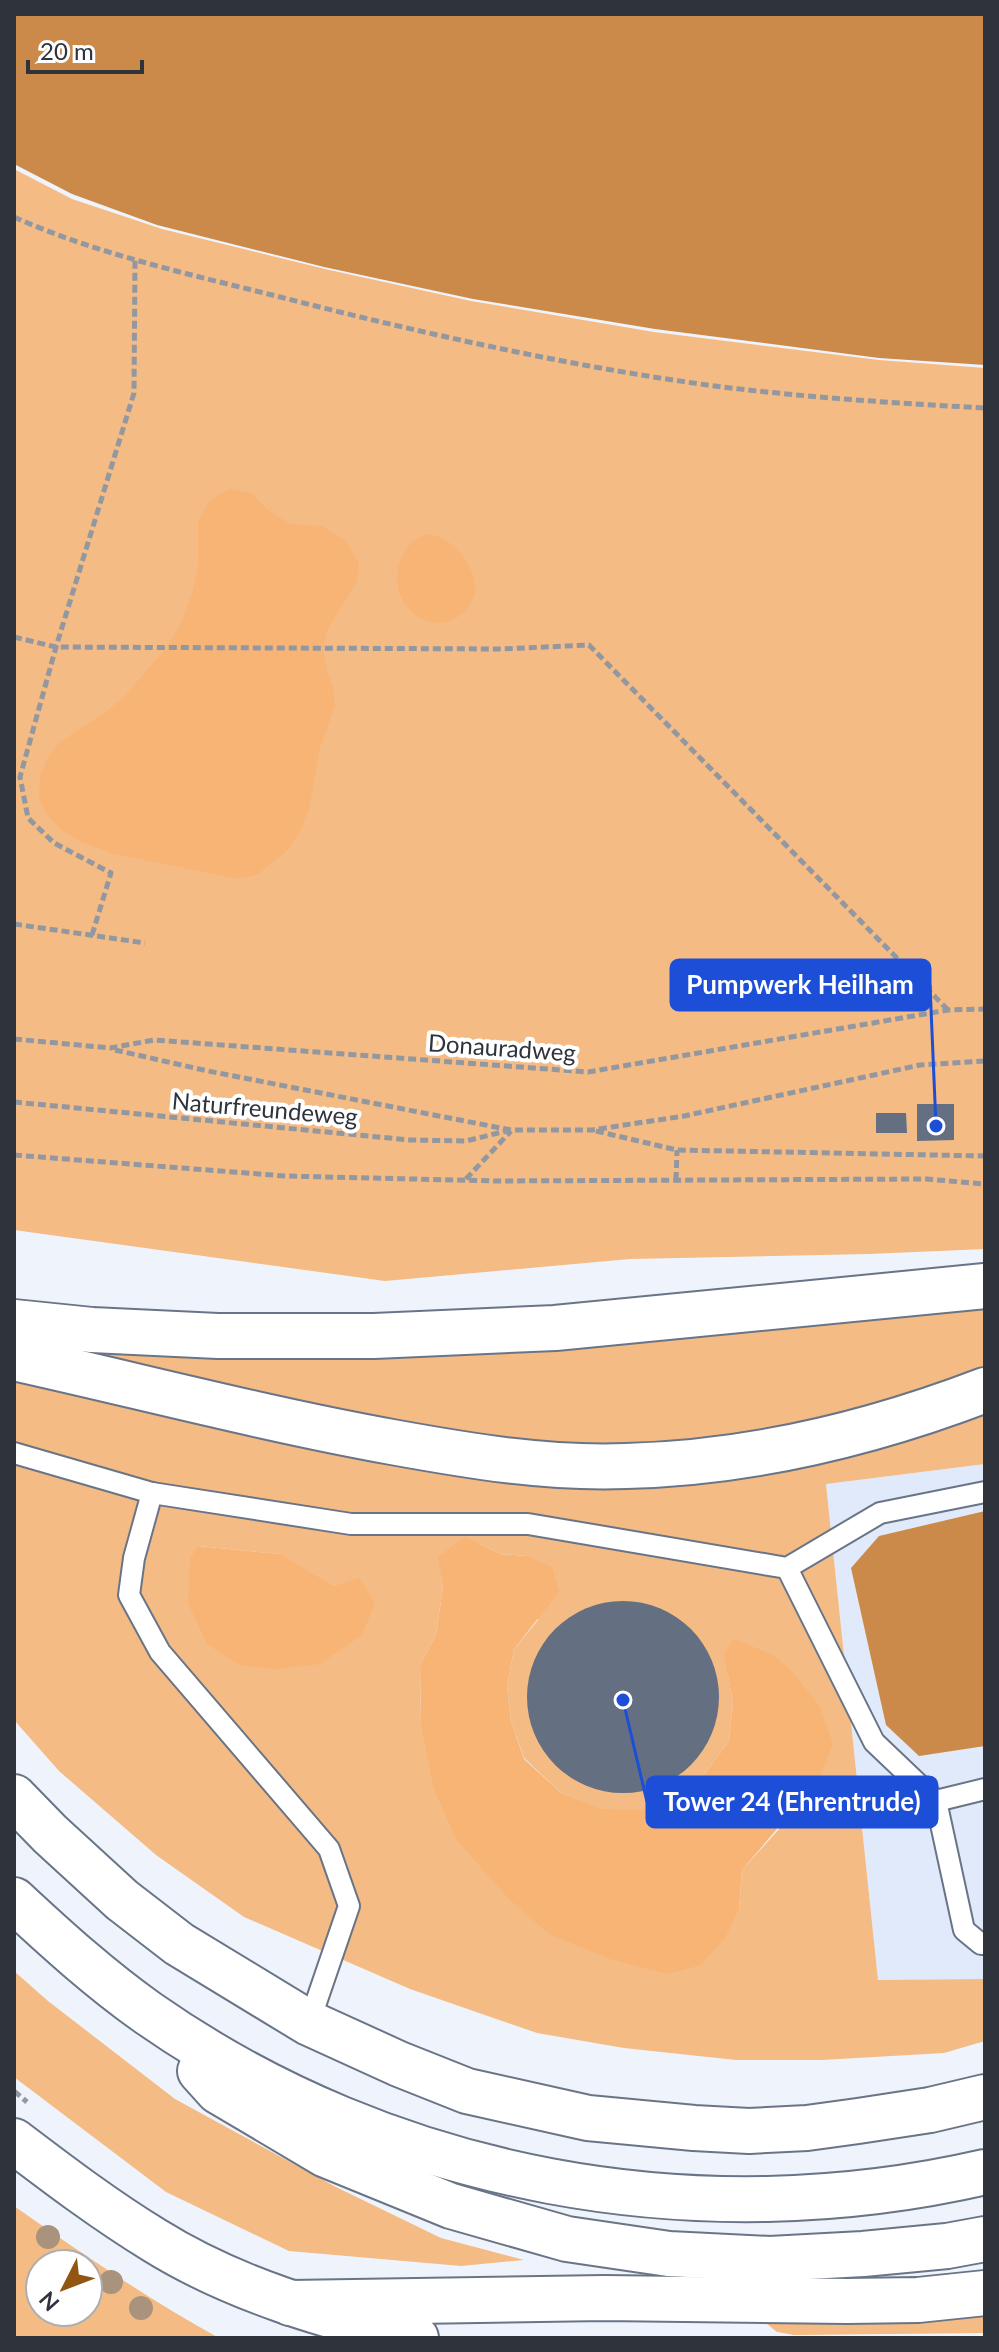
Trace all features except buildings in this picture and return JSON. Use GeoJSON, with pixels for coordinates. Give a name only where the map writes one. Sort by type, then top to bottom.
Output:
{"type":"FeatureCollection","features":[{"type":"Feature","properties":{"kind":"main road"},"geometry":{"type":"LineString","coordinates":[[14,1322],[202,1336],[374,1336],[555,1328],[985,1286]]}},
{"type":"Feature","properties":{"kind":"main road"},"geometry":{"type":"LineString","coordinates":[[14,1358],[328,1431],[462,1455],[537,1464],[623,1466],[700,1462],[780,1449],[860,1432],[985,1390]]}},
{"type":"Feature","properties":{"kind":"main road"},"geometry":{"type":"LineString","coordinates":[[14,1797],[122,1900],[179,1944],[309,2023],[467,2091],[603,2119],[749,2131],[807,2128],[930,2110],[985,2097]]}},
{"type":"Feature","properties":{"kind":"main road"},"geometry":{"type":"LineString","coordinates":[[14,1900],[66,1948],[148,2013],[249,2075],[378,2134],[500,2172],[647,2195],[764,2200],[836,2196],[932,2184],[985,2172]]}},
{"type":"Feature","properties":{"kind":"main road"},"geometry":{"type":"LineString","coordinates":[[148,2013],[218,2091],[326,2155],[451,2206],[567,2239],[669,2254],[770,2259],[863,2254],[985,2239]]}},
{"type":"Feature","properties":{"kind":"main road"},"geometry":{"type":"LineString","coordinates":[[22,2122],[78,2190],[156,2242],[216,2273],[290,2303],[416,2338]]}},
{"type":"Feature","properties":{"kind":"main road"},"geometry":{"type":"LineString","coordinates":[[290,2303],[604,2298],[918,2300],[985,2293]]}},
{"type":"Feature","properties":{"kind":"lane"},"geometry":{"type":"LineString","coordinates":[[14,1453],[152,1493],[351,1524],[528,1524],[787,1568],[880,1513],[985,1492]]}},
{"type":"Feature","properties":{"kind":"lane"},"geometry":{"type":"LineString","coordinates":[[152,1493],[134,1558],[129,1595],[160,1652],[329,1849],[349,1906],[309,2023]]}},
{"type":"Feature","properties":{"kind":"lane"},"geometry":{"type":"LineString","coordinates":[[787,1568],[874,1742],[936,1801],[964,1930],[985,1944]]}},
{"type":"Feature","properties":{"kind":"lane"},"geometry":{"type":"LineString","coordinates":[[936,1801],[985,1789]]}},
{"type":"Feature","properties":{"kind":"path"},"geometry":{"type":"LineString","coordinates":[[14,217],[59,236],[338,312],[595,367],[765,391],[985,408]]}},
{"type":"Feature","properties":{"kind":"path"},"geometry":{"type":"LineString","coordinates":[[92,935],[111,873],[54,843],[28,818],[20,777],[56,647],[134,393],[135,258]]}},
{"type":"Feature","properties":{"kind":"path"},"geometry":{"type":"LineString","coordinates":[[14,637],[56,647],[501,649],[589,645],[948,1010]]}},
{"type":"Feature","properties":{"kind":"path"},"geometry":{"type":"LineString","coordinates":[[14,924],[145,943]]}},
{"type":"Feature","properties":{"kind":"path","name":"Donauradweg"},"geometry":{"type":"LineString","coordinates":[[14,1039],[110,1048],[154,1040],[588,1072],[948,1010],[985,1009]]}},
{"type":"Feature","properties":{"kind":"path"},"geometry":{"type":"LineString","coordinates":[[110,1048],[208,1071],[511,1130],[592,1130],[684,1116],[920,1065],[985,1061]]}},
{"type":"Feature","properties":{"kind":"path","name":"Naturfreundeweg"},"geometry":{"type":"LineString","coordinates":[[14,1102],[410,1140],[466,1141],[511,1130]]}},
{"type":"Feature","properties":{"kind":"path"},"geometry":{"type":"LineString","coordinates":[[465,1180],[511,1130]]}},
{"type":"Feature","properties":{"kind":"path"},"geometry":{"type":"LineString","coordinates":[[592,1130],[677,1150],[985,1156]]}},
{"type":"Feature","properties":{"kind":"path"},"geometry":{"type":"LineString","coordinates":[[676,1180],[677,1150]]}},
{"type":"Feature","properties":{"kind":"path"},"geometry":{"type":"LineString","coordinates":[[14,1155],[285,1176],[465,1180],[926,1179],[985,1184]]}},
{"type":"Feature","properties":{"kind":"path"},"geometry":{"type":"LineString","coordinates":[[14,2091],[22,2122]]}},
{"type":"Feature","properties":{"kind":"shaded area"},"geometry":{"type":"Polygon","coordinates":[[[14,14],[985,14],[985,365],[879,358],[655,329],[473,299],[324,267],[157,225],[72,194],[14,164],[14,14]]]}},
{"type":"Feature","properties":{"kind":"shaded area"},"geometry":{"type":"Polygon","coordinates":[[[14,169],[72,199],[162,229],[471,301],[654,332],[879,360],[985,368],[985,1249],[630,1259],[385,1281],[14,1230],[14,169]]]}},
{"type":"Feature","properties":{"kind":"shaded area"},"geometry":{"type":"Polygon","coordinates":[[[229,489],[251,493],[267,509],[290,524],[322,526],[346,541],[359,564],[356,583],[327,630],[323,650],[335,705],[320,748],[309,809],[288,850],[258,874],[238,879],[115,854],[79,841],[60,829],[45,812],[39,797],[40,777],[48,757],[60,742],[124,697],[165,649],[180,625],[191,597],[198,565],[198,521],[209,501],[229,489]]]}},
{"type":"Feature","properties":{"kind":"shaded area"},"geometry":{"type":"Polygon","coordinates":[[[426,534],[451,544],[465,559],[474,578],[474,597],[469,606],[456,618],[442,623],[416,615],[399,591],[397,576],[401,559],[410,544],[426,534]]]}},
{"type":"Feature","properties":{"kind":"shaded area"},"geometry":{"type":"Polygon","coordinates":[[[985,1300],[985,1464],[826,1484],[878,1980],[985,1979],[985,2041],[944,2053],[822,2060],[736,2060],[624,2048],[537,2033],[410,1989],[244,1917],[156,1855],[59,1771],[14,1720],[14,1345],[985,1300]],[[480,1544],[439,1557],[443,1587],[436,1634],[420,1665],[421,1725],[739,1909],[742,1870],[779,1829],[728,1675],[733,1703],[729,1741],[697,1784],[645,1810],[601,1810],[560,1792],[524,1758],[511,1721],[507,1687],[514,1649],[538,1620],[527,1556],[501,1554],[480,1544]],[[198,1546],[335,1586],[279,1554],[198,1546]]]}},
{"type":"Feature","properties":{"kind":"shaded area"},"geometry":{"type":"Polygon","coordinates":[[[985,1464],[985,1979],[878,1980],[826,1484],[985,1464]]]}},
{"type":"Feature","properties":{"kind":"shaded area"},"geometry":{"type":"Polygon","coordinates":[[[985,1511],[985,1746],[919,1756],[886,1725],[851,1568],[879,1536],[985,1511]]]}},
{"type":"Feature","properties":{"kind":"shaded area"},"geometry":{"type":"Polygon","coordinates":[[[465,1537],[501,1554],[527,1556],[552,1567],[559,1592],[514,1649],[507,1687],[511,1721],[524,1759],[560,1792],[601,1809],[645,1810],[697,1784],[729,1741],[733,1703],[724,1654],[734,1639],[771,1654],[791,1670],[820,1707],[833,1744],[818,1781],[742,1870],[739,1909],[725,1938],[701,1965],[667,1974],[610,1959],[549,1934],[508,1898],[456,1839],[434,1789],[421,1725],[420,1665],[436,1634],[443,1587],[438,1557],[465,1537]]]}},
{"type":"Feature","properties":{"kind":"shaded area"},"geometry":{"type":"Polygon","coordinates":[[[198,1546],[280,1554],[335,1586],[359,1578],[375,1603],[362,1635],[320,1664],[275,1669],[239,1665],[207,1644],[188,1603],[190,1559],[198,1546]]]}},
{"type":"Feature","properties":{"kind":"shaded area"},"geometry":{"type":"Polygon","coordinates":[[[14,1971],[175,2099],[336,2187],[441,2238],[524,2260],[461,2266],[289,2251],[166,2192],[14,2077],[14,1971]]]}},
{"type":"Feature","properties":{"kind":"shaded area"},"geometry":{"type":"Polygon","coordinates":[[[14,2206],[75,2248],[24,2248],[24,2328],[104,2328],[104,2267],[219,2338],[14,2338],[14,2206]]]}},
{"type":"Feature","properties":{"kind":"shaded area"},"geometry":{"type":"Polygon","coordinates":[[[985,2310],[985,2333],[794,2335],[777,2332],[762,2320],[985,2310]]]}},
{"type":"Feature","properties":{"kind":"place","name":"Pumpwerk Heilham"},"geometry":{"type":"Point","coordinates":[936,1126]}},
{"type":"Feature","properties":{"kind":"place","name":"Tower 24 (Ehrentrude)"},"geometry":{"type":"Point","coordinates":[623,1700]}}]}
